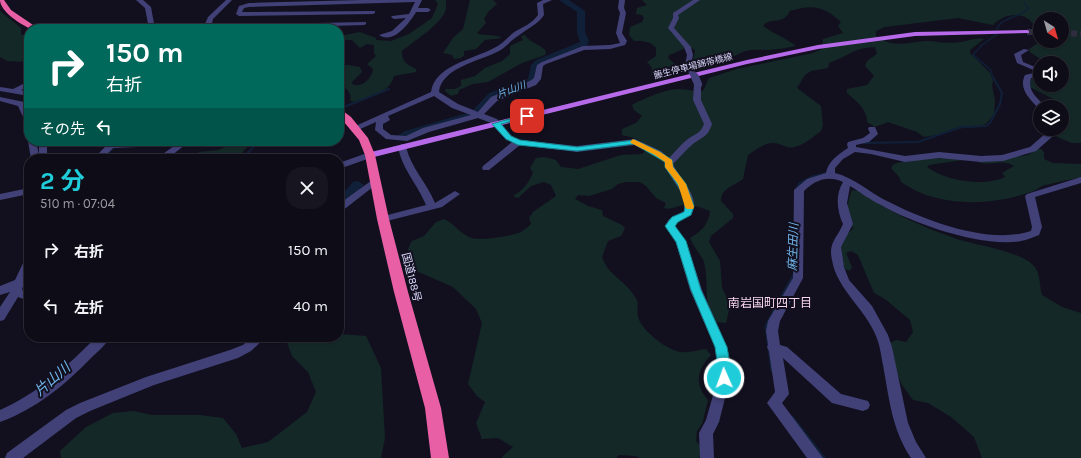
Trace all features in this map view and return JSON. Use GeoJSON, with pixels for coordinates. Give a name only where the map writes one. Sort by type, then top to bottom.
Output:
{"type":"FeatureCollection","features":[{"type":"Feature","properties":{"kind":"highway"},"geometry":{"type":"LineString","coordinates":[[0,0],[10,11],[28,24]]}},
{"type":"Feature","properties":{"kind":"highway","name":"国道188号"},"geometry":{"type":"LineString","coordinates":[[344,116],[364,140],[370,155],[383,219],[433,408],[440,458]]}},
{"type":"Feature","properties":{"kind":"main road","name":"藤生停車場錦帯橋線"},"geometry":{"type":"LineString","coordinates":[[370,155],[747,62],[818,47],[915,34],[1027,32]]}},
{"type":"Feature","properties":{"kind":"street"},"geometry":{"type":"LineString","coordinates":[[140,0],[148,7],[151,24]]}},
{"type":"Feature","properties":{"kind":"street"},"geometry":{"type":"LineString","coordinates":[[208,24],[210,18],[229,0]]}},
{"type":"Feature","properties":{"kind":"street"},"geometry":{"type":"LineString","coordinates":[[435,93],[436,84],[448,71],[498,49],[516,34],[536,22],[541,15],[540,4],[549,0]]}},
{"type":"Feature","properties":{"kind":"street"},"geometry":{"type":"LineString","coordinates":[[385,117],[386,120],[379,123],[379,130],[389,137],[403,139],[412,138],[426,130],[476,114],[494,99],[533,83],[537,80],[540,65],[544,63],[583,48],[615,47],[623,44],[624,41],[620,33],[623,13],[621,8],[622,0]]}},
{"type":"Feature","properties":{"kind":"street"},"geometry":{"type":"LineString","coordinates":[[669,162],[691,141],[698,138],[706,130],[708,124],[697,100],[699,89],[688,65],[691,56],[687,45],[674,33],[671,28],[676,18],[675,14],[697,0]]}},
{"type":"Feature","properties":{"kind":"street"},"geometry":{"type":"LineString","coordinates":[[312,24],[324,1]]}},
{"type":"Feature","properties":{"kind":"street"},"geometry":{"type":"LineString","coordinates":[[373,12],[239,14],[242,7],[249,5],[324,1],[386,1],[416,6],[428,10]]}},
{"type":"Feature","properties":{"kind":"street"},"geometry":{"type":"LineString","coordinates":[[389,7],[416,6]]}},
{"type":"Feature","properties":{"kind":"street"},"geometry":{"type":"LineString","coordinates":[[394,17],[416,6]]}},
{"type":"Feature","properties":{"kind":"street"},"geometry":{"type":"LineString","coordinates":[[382,35],[393,33],[408,21],[416,6]]}},
{"type":"Feature","properties":{"kind":"street"},"geometry":{"type":"LineString","coordinates":[[344,24],[364,23]]}},
{"type":"Feature","properties":{"kind":"street"},"geometry":{"type":"LineString","coordinates":[[1026,50],[1017,54],[1020,63],[1033,69]]}},
{"type":"Feature","properties":{"kind":"street"},"geometry":{"type":"LineString","coordinates":[[1033,74],[1028,76],[1026,86],[1030,95],[1035,100]]}},
{"type":"Feature","properties":{"kind":"street"},"geometry":{"type":"LineString","coordinates":[[15,92],[24,86]]}},
{"type":"Feature","properties":{"kind":"street"},"geometry":{"type":"LineString","coordinates":[[0,89],[24,93]]}},
{"type":"Feature","properties":{"kind":"street"},"geometry":{"type":"LineString","coordinates":[[435,93],[455,106],[496,124],[509,138],[518,142],[577,149],[635,142],[658,153],[669,162],[669,167],[682,184],[690,206],[688,214],[675,220],[670,226],[681,241],[698,296],[721,347],[724,364],[724,378],[712,422],[706,434],[707,458]]}},
{"type":"Feature","properties":{"kind":"street"},"geometry":{"type":"LineString","coordinates":[[355,128],[385,117],[435,93]]}},
{"type":"Feature","properties":{"kind":"street"},"geometry":{"type":"LineString","coordinates":[[0,99],[21,104],[24,110]]}},
{"type":"Feature","properties":{"kind":"street"},"geometry":{"type":"LineString","coordinates":[[853,150],[851,144],[866,140],[874,134],[872,129]]}},
{"type":"Feature","properties":{"kind":"street"},"geometry":{"type":"LineString","coordinates":[[830,175],[831,168],[840,157],[853,150],[871,151],[905,159],[942,155],[1003,158],[1034,149],[1048,136]]}},
{"type":"Feature","properties":{"kind":"street"},"geometry":{"type":"LineString","coordinates":[[486,168],[518,142]]}},
{"type":"Feature","properties":{"kind":"street"},"geometry":{"type":"LineString","coordinates":[[103,154],[112,146]]}},
{"type":"Feature","properties":{"kind":"street"},"geometry":{"type":"LineString","coordinates":[[168,154],[179,146]]}},
{"type":"Feature","properties":{"kind":"street"},"geometry":{"type":"LineString","coordinates":[[402,147],[403,156],[408,169],[424,190],[432,207]]}},
{"type":"Feature","properties":{"kind":"street"},"geometry":{"type":"LineString","coordinates":[[344,164],[370,155]]}},
{"type":"Feature","properties":{"kind":"street"},"geometry":{"type":"LineString","coordinates":[[816,458],[774,403],[782,394],[772,331],[774,321],[798,278],[799,190],[809,182],[830,175],[836,176],[903,213],[961,233],[996,238],[1016,238],[1030,237],[1035,233],[1036,222],[1030,196],[1081,180]]}},
{"type":"Feature","properties":{"kind":"street"},"geometry":{"type":"LineString","coordinates":[[344,205],[375,181]]}},
{"type":"Feature","properties":{"kind":"street"},"geometry":{"type":"LineString","coordinates":[[847,182],[843,213],[848,224],[835,244],[841,276],[848,290],[865,306],[880,330],[885,342],[896,408],[906,437],[919,458]]}},
{"type":"Feature","properties":{"kind":"street"},"geometry":{"type":"LineString","coordinates":[[0,197],[24,192]]}},
{"type":"Feature","properties":{"kind":"street"},"geometry":{"type":"LineString","coordinates":[[383,219],[432,207],[448,201],[455,194]]}},
{"type":"Feature","properties":{"kind":"street"},"geometry":{"type":"LineString","coordinates":[[0,291],[24,281]]}},
{"type":"Feature","properties":{"kind":"street"},"geometry":{"type":"LineString","coordinates":[[0,317],[24,281]]}},
{"type":"Feature","properties":{"kind":"street"},"geometry":{"type":"LineString","coordinates":[[14,294],[19,293],[24,295]]}},
{"type":"Feature","properties":{"kind":"street"},"geometry":{"type":"LineString","coordinates":[[0,416],[28,404],[73,369],[99,342]]}},
{"type":"Feature","properties":{"kind":"street"},"geometry":{"type":"LineString","coordinates":[[12,458],[71,414],[85,407],[150,381],[234,354],[247,348],[254,342]]}},
{"type":"Feature","properties":{"kind":"street"},"geometry":{"type":"LineString","coordinates":[[774,347],[838,399],[863,405]]}},
{"type":"Feature","properties":{"kind":"green space"},"geometry":{"type":"Polygon","coordinates":[[[435,0],[446,0],[446,9],[443,15],[433,26],[402,51],[402,57],[404,60],[407,64],[416,69],[416,72],[394,76],[388,87],[378,94],[353,102],[350,100],[351,96],[347,89],[344,88],[344,65],[360,67],[362,72],[351,83],[354,85],[362,84],[368,80],[373,69],[367,64],[376,56],[374,53],[374,45],[367,44],[360,48],[352,40],[344,40],[344,35],[360,32],[376,38],[376,40],[391,41],[409,34],[432,18],[438,4],[435,0]]]}},
{"type":"Feature","properties":{"kind":"green space"},"geometry":{"type":"Polygon","coordinates":[[[470,0],[493,0],[497,4],[489,11],[484,19],[486,23],[477,33],[502,38],[485,40],[476,49],[464,51],[464,55],[461,58],[454,59],[452,55],[443,53],[453,38],[463,29],[470,0]]]}},
{"type":"Feature","properties":{"kind":"green space"},"geometry":{"type":"Polygon","coordinates":[[[642,0],[1081,0],[1081,143],[1072,143],[1057,136],[1069,136],[1069,100],[1055,100],[1040,92],[1069,92],[1069,56],[1036,56],[1030,52],[1029,49],[1033,46],[1033,48],[1069,48],[1069,12],[1033,12],[1033,24],[1024,17],[1013,15],[1002,18],[993,25],[958,18],[885,27],[876,31],[876,36],[890,43],[896,44],[921,41],[952,43],[984,39],[970,50],[970,53],[990,73],[993,81],[992,86],[995,101],[994,114],[987,123],[979,127],[952,129],[941,134],[924,137],[917,132],[888,122],[875,127],[867,122],[863,109],[847,93],[847,89],[867,85],[874,76],[865,66],[867,61],[877,54],[875,47],[856,51],[829,63],[828,68],[811,71],[805,75],[797,88],[821,106],[823,125],[821,131],[798,146],[790,148],[775,143],[770,143],[755,150],[748,155],[743,179],[723,193],[721,201],[733,214],[733,218],[711,236],[709,242],[720,261],[722,287],[730,306],[726,323],[717,322],[709,307],[707,300],[706,271],[704,262],[690,238],[704,227],[708,220],[710,211],[691,205],[681,205],[669,209],[664,208],[666,203],[656,198],[646,186],[640,182],[626,182],[618,184],[612,189],[589,196],[578,195],[575,199],[588,206],[602,210],[603,216],[625,228],[621,236],[608,241],[602,257],[608,269],[629,289],[635,297],[638,303],[638,317],[649,334],[662,344],[676,351],[687,352],[706,349],[711,355],[703,366],[699,377],[699,383],[708,400],[702,424],[697,431],[696,441],[702,448],[699,458],[640,458],[635,456],[619,455],[616,458],[502,458],[513,447],[498,438],[482,439],[476,423],[485,402],[477,396],[468,384],[482,323],[476,309],[453,287],[414,270],[408,249],[412,241],[424,236],[436,222],[444,219],[464,234],[476,239],[496,238],[521,232],[531,224],[529,218],[533,212],[556,196],[551,185],[544,182],[531,186],[518,198],[513,196],[525,186],[529,180],[533,173],[530,168],[536,158],[544,157],[556,160],[561,167],[578,169],[621,155],[642,154],[649,147],[637,139],[622,135],[622,129],[636,123],[642,116],[634,110],[632,105],[673,89],[703,91],[709,78],[737,69],[813,53],[822,49],[823,39],[843,33],[838,26],[841,22],[829,13],[811,7],[798,9],[790,11],[787,16],[780,20],[766,23],[763,26],[796,46],[768,50],[749,50],[720,63],[707,65],[700,64],[693,60],[695,50],[690,47],[669,55],[668,58],[677,66],[674,69],[651,75],[652,68],[647,62],[656,56],[656,48],[644,41],[634,41],[629,35],[630,27],[642,22],[644,18],[642,15],[636,14],[637,8],[647,5],[642,0]]]}},
{"type":"Feature","properties":{"kind":"green space"},"geometry":{"type":"Polygon","coordinates":[[[0,11],[21,28],[21,34],[24,35],[24,62],[7,61],[0,57],[0,11]]]}},
{"type":"Feature","properties":{"kind":"green space"},"geometry":{"type":"Polygon","coordinates":[[[525,35],[546,51],[545,55],[522,63],[488,82],[473,84],[459,90],[458,94],[451,96],[445,91],[446,89],[455,89],[461,86],[461,80],[475,76],[485,68],[502,61],[510,54],[510,46],[523,40],[521,36],[525,35]]]}},
{"type":"Feature","properties":{"kind":"green space"},"geometry":{"type":"Polygon","coordinates":[[[1033,78],[1033,89],[1030,87],[1031,79],[1033,78]]]}},
{"type":"Feature","properties":{"kind":"green space"},"geometry":{"type":"Polygon","coordinates":[[[227,146],[249,146],[242,154],[199,154],[199,152],[218,150],[227,146]]]}},
{"type":"Feature","properties":{"kind":"green space"},"geometry":{"type":"Polygon","coordinates":[[[1037,149],[1041,149],[1044,152],[1044,159],[1053,163],[1081,164],[1081,178],[1042,186],[1032,192],[1015,197],[982,202],[964,202],[931,196],[916,190],[901,182],[900,178],[891,168],[894,164],[919,159],[937,158],[963,160],[929,165],[927,167],[944,176],[954,179],[987,182],[1005,177],[1002,173],[1014,166],[1005,163],[987,164],[978,162],[1028,155],[1037,149]]]}},
{"type":"Feature","properties":{"kind":"green space"},"geometry":{"type":"Polygon","coordinates":[[[852,190],[859,191],[870,199],[894,212],[931,229],[957,239],[1007,252],[1025,259],[1035,267],[1037,271],[1042,295],[1062,307],[1081,313],[1081,458],[982,458],[974,437],[951,417],[928,403],[913,400],[902,385],[891,361],[890,343],[896,340],[906,342],[913,332],[910,320],[885,299],[874,293],[858,255],[851,251],[846,253],[852,267],[850,271],[845,269],[840,258],[840,243],[843,237],[853,228],[848,209],[852,190]]]}},
{"type":"Feature","properties":{"kind":"green space"},"geometry":{"type":"Polygon","coordinates":[[[344,334],[366,336],[381,368],[385,438],[381,458],[61,458],[60,451],[86,427],[113,413],[134,411],[152,415],[200,415],[223,418],[236,434],[242,448],[268,442],[307,412],[316,392],[308,372],[292,356],[287,342],[344,342],[344,334]]]}},
{"type":"Feature","properties":{"kind":"waterway","name":"片山川"},"geometry":{"type":"LineString","coordinates":[[402,137],[409,133],[477,112],[493,95],[532,81],[536,65],[539,62],[584,44],[585,41],[581,32],[581,11],[563,0]]}},
{"type":"Feature","properties":{"kind":"waterway","name":"麻生田川"},"geometry":{"type":"LineString","coordinates":[[997,29],[1002,22],[1028,9],[1025,3]]}},
{"type":"Feature","properties":{"kind":"waterway","name":"麻生田川"},"geometry":{"type":"LineString","coordinates":[[993,78],[990,69],[973,55],[982,45],[997,34]]}},
{"type":"Feature","properties":{"kind":"waterway","name":"麻生田川"},"geometry":{"type":"LineString","coordinates":[[864,143],[918,142],[961,127],[986,126],[990,123],[1000,104],[1002,93],[993,77]]}},
{"type":"Feature","properties":{"kind":"waterway"},"geometry":{"type":"LineString","coordinates":[[344,107],[389,89]]}},
{"type":"Feature","properties":{"kind":"waterway"},"geometry":{"type":"LineString","coordinates":[[107,154],[115,146]]}},
{"type":"Feature","properties":{"kind":"waterway"},"geometry":{"type":"LineString","coordinates":[[247,154],[254,146]]}},
{"type":"Feature","properties":{"kind":"waterway","name":"麻生田川"},"geometry":{"type":"LineString","coordinates":[[813,176],[827,173],[829,166]]}},
{"type":"Feature","properties":{"kind":"waterway","name":"麻生田川"},"geometry":{"type":"LineString","coordinates":[[795,191],[800,183],[813,176]]}},
{"type":"Feature","properties":{"kind":"waterway","name":"片山川"},"geometry":{"type":"LineString","coordinates":[[344,200],[358,185]]}},
{"type":"Feature","properties":{"kind":"waterway","name":"麻生田川"},"geometry":{"type":"LineString","coordinates":[[779,301],[794,274]]}},
{"type":"Feature","properties":{"kind":"waterway","name":"麻生田川"},"geometry":{"type":"LineString","coordinates":[[772,371],[766,326],[780,300]]}},
{"type":"Feature","properties":{"kind":"waterway","name":"麻生田川"},"geometry":{"type":"LineString","coordinates":[[792,417],[824,458]]}},
{"type":"Feature","properties":{"kind":"tunnel"},"geometry":{"type":"LineString","coordinates":[[1027,32],[1033,32]]}},
{"type":"Feature","properties":{"kind":"tunnel"},"geometry":{"type":"LineString","coordinates":[[1069,33],[1081,34]]}},
{"type":"Feature","properties":{"kind":"slow traffic"},"geometry":{"type":"LineString","coordinates":[[633,142],[658,153],[669,162],[669,167],[682,184],[690,207]]}},
{"type":"Feature","properties":{"kind":"district","name":"南岩国町四丁目"},"geometry":{"type":"Point","coordinates":[770,303]}},
{"type":"Feature","properties":{"kind":"route"},"geometry":{"type":"LineString","coordinates":[[527,116],[496,124],[509,138],[518,142],[577,149],[635,142],[658,153],[669,162],[669,167],[682,184],[690,206],[688,214],[671,222],[670,226],[681,241],[696,290],[721,347],[724,364],[724,378]]}}]}
